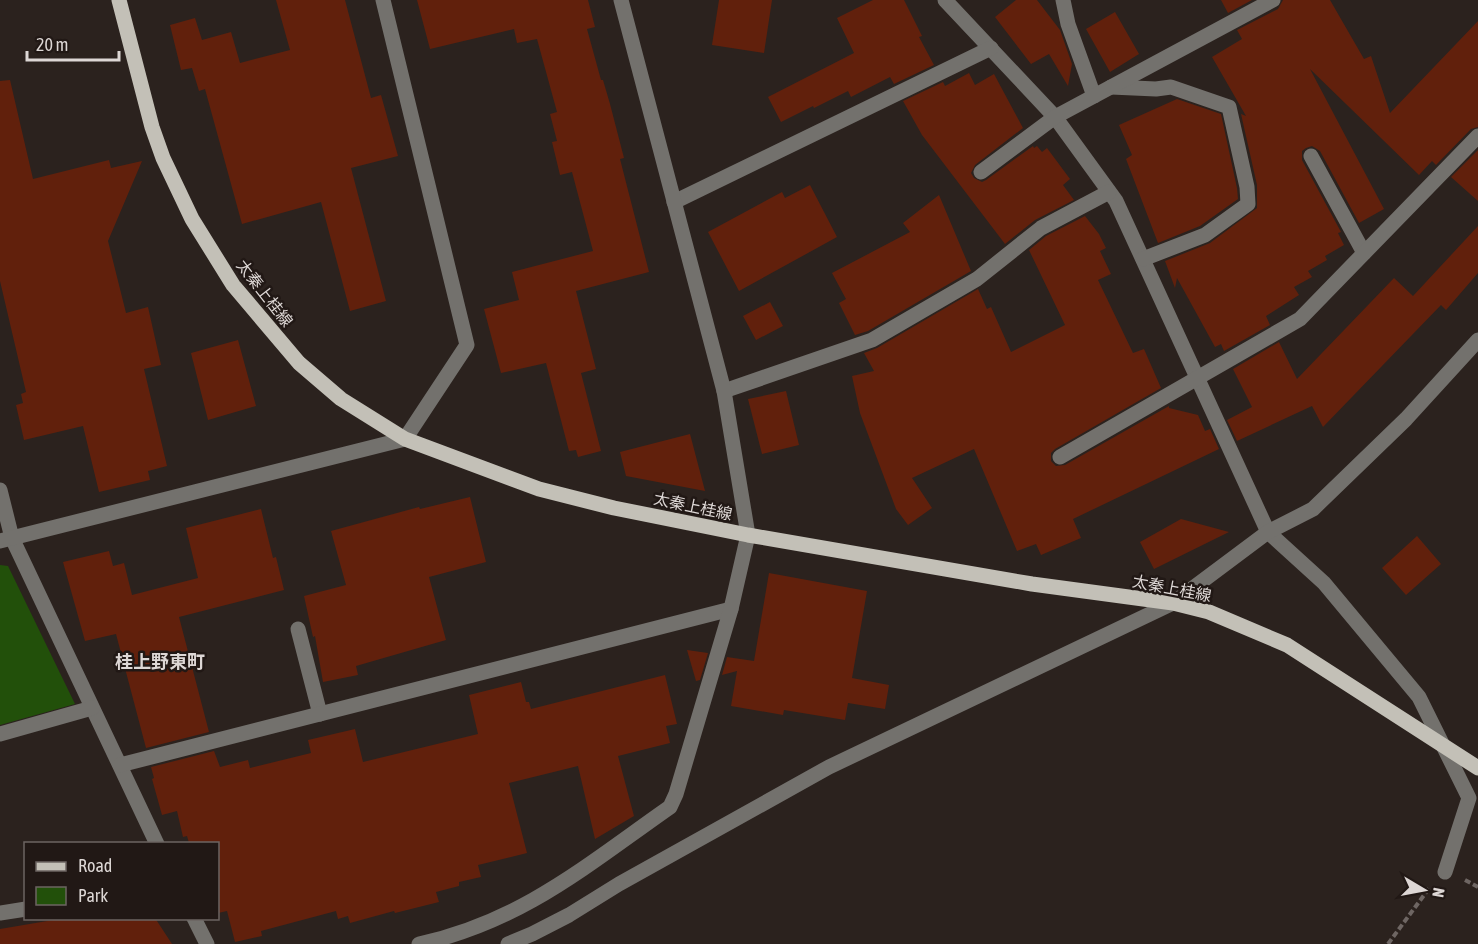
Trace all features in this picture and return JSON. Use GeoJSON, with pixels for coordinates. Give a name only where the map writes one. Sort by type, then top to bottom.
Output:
{"type":"FeatureCollection","features":[{"type":"Feature","properties":{"kind":"main road","name":"太秦上桂線"},"geometry":{"type":"LineString","coordinates":[[119,0],[152,127],[163,158],[192,219],[233,285],[299,363],[341,399],[405,439],[539,489],[614,508],[748,535],[1032,584],[1173,603],[1209,612],[1287,645],[1478,768]]}},
{"type":"Feature","properties":{"kind":"street"},"geometry":{"type":"LineString","coordinates":[[6,540],[405,439],[467,345],[383,0]]}},
{"type":"Feature","properties":{"kind":"street"},"geometry":{"type":"LineString","coordinates":[[419,944],[443,939],[500,918],[568,881],[670,807],[676,794],[731,609],[748,535],[723,391],[621,0]]}},
{"type":"Feature","properties":{"kind":"street"},"geometry":{"type":"LineString","coordinates":[[945,0],[1055,117],[1116,201],[1268,532],[1324,583],[1419,698],[1469,798],[1445,872]]}},
{"type":"Feature","properties":{"kind":"street"},"geometry":{"type":"LineString","coordinates":[[1063,0],[1068,24],[1094,96]]}},
{"type":"Feature","properties":{"kind":"street"},"geometry":{"type":"LineString","coordinates":[[981,172],[1055,117],[1273,0]]}},
{"type":"Feature","properties":{"kind":"street"},"geometry":{"type":"LineString","coordinates":[[674,202],[991,48]]}},
{"type":"Feature","properties":{"kind":"street"},"geometry":{"type":"LineString","coordinates":[[1111,87],[1171,87],[1229,107],[1247,187],[1248,204],[1205,235],[1143,259]]}},
{"type":"Feature","properties":{"kind":"street"},"geometry":{"type":"LineString","coordinates":[[1060,457],[1197,376],[1300,319],[1478,136]]}},
{"type":"Feature","properties":{"kind":"street"},"geometry":{"type":"LineString","coordinates":[[1311,156],[1364,253]]}},
{"type":"Feature","properties":{"kind":"street"},"geometry":{"type":"LineString","coordinates":[[723,391],[873,340],[977,279],[1041,228],[1109,192]]}},
{"type":"Feature","properties":{"kind":"street"},"geometry":{"type":"LineString","coordinates":[[508,944],[569,915],[619,884],[829,767],[1173,603],[1268,532],[1313,509],[1406,419],[1478,340]]}},
{"type":"Feature","properties":{"kind":"street"},"geometry":{"type":"LineString","coordinates":[[0,490],[6,540],[92,708],[157,842]]}},
{"type":"Feature","properties":{"kind":"street"},"geometry":{"type":"LineString","coordinates":[[120,765],[731,609]]}},
{"type":"Feature","properties":{"kind":"street"},"geometry":{"type":"LineString","coordinates":[[298,629],[320,714]]}},
{"type":"Feature","properties":{"kind":"street"},"geometry":{"type":"LineString","coordinates":[[0,734],[92,708]]}},
{"type":"Feature","properties":{"kind":"street"},"geometry":{"type":"LineString","coordinates":[[0,913],[24,909]]}},
{"type":"Feature","properties":{"kind":"street"},"geometry":{"type":"LineString","coordinates":[[195,920],[207,944]]}},
{"type":"Feature","properties":{"kind":"path"},"geometry":{"type":"LineString","coordinates":[[1388,944],[1440,874],[1445,872],[1478,887]]}},
{"type":"Feature","properties":{"kind":"green space"},"geometry":{"type":"Polygon","coordinates":[[[0,565],[8,566],[75,704],[0,725],[0,565]]]}},
{"type":"Feature","properties":{"kind":"building"},"geometry":{"type":"Polygon","coordinates":[[[276,0],[345,0],[371,98],[381,95],[398,156],[351,168],[386,301],[350,311],[321,202],[242,224],[205,89],[199,91],[192,68],[181,70],[170,25],[195,18],[202,40],[231,32],[240,63],[290,50],[276,0]]]}},
{"type":"Feature","properties":{"kind":"building"},"geometry":{"type":"Polygon","coordinates":[[[417,0],[588,0],[595,27],[587,29],[624,158],[620,159],[649,272],[576,291],[596,369],[581,373],[601,451],[578,457],[576,450],[569,451],[546,363],[501,373],[484,309],[519,300],[512,272],[593,251],[572,172],[560,175],[552,142],[557,141],[550,114],[557,112],[537,39],[517,43],[514,29],[430,49],[417,0]]]}},
{"type":"Feature","properties":{"kind":"building"},"geometry":{"type":"Polygon","coordinates":[[[719,0],[772,0],[764,53],[712,45],[719,0]]]}},
{"type":"Feature","properties":{"kind":"building"},"geometry":{"type":"Polygon","coordinates":[[[873,0],[904,0],[922,36],[919,37],[934,65],[894,84],[890,77],[851,97],[848,91],[781,122],[768,97],[854,53],[837,18],[873,0]]]}},
{"type":"Feature","properties":{"kind":"building"},"geometry":{"type":"Polygon","coordinates":[[[1016,0],[1037,0],[1060,30],[1072,64],[1068,86],[1049,54],[1031,64],[995,17],[1016,0]]]}},
{"type":"Feature","properties":{"kind":"building"},"geometry":{"type":"Polygon","coordinates":[[[1221,0],[1252,0],[1228,13],[1221,0]]]}},
{"type":"Feature","properties":{"kind":"building"},"geometry":{"type":"Polygon","coordinates":[[[1283,0],[1330,0],[1364,59],[1371,56],[1390,113],[1478,21],[1478,127],[1471,129],[1436,165],[1432,161],[1419,175],[1310,69],[1384,209],[1359,223],[1320,151],[1312,146],[1302,151],[1302,160],[1341,232],[1338,233],[1344,245],[1325,256],[1327,260],[1308,271],[1312,277],[1294,287],[1299,295],[1266,316],[1270,325],[1224,351],[1221,344],[1215,347],[1177,278],[1175,288],[1165,261],[1210,243],[1257,208],[1257,185],[1241,114],[1246,116],[1212,57],[1242,39],[1237,30],[1278,9],[1283,0]]]}},
{"type":"Feature","properties":{"kind":"building"},"geometry":{"type":"Polygon","coordinates":[[[1115,12],[1139,54],[1110,72],[1086,29],[1115,12]]]}},
{"type":"Feature","properties":{"kind":"building"},"geometry":{"type":"Polygon","coordinates":[[[969,73],[975,85],[994,74],[1023,128],[975,165],[971,173],[974,178],[982,182],[986,180],[1033,146],[1034,148],[1037,146],[1042,152],[1047,148],[1070,179],[1063,185],[1074,200],[1035,220],[1005,244],[922,135],[903,101],[943,82],[945,86],[969,73]]]}},
{"type":"Feature","properties":{"kind":"building"},"geometry":{"type":"Polygon","coordinates":[[[10,80],[33,179],[109,160],[111,168],[142,161],[108,241],[126,313],[148,307],[161,365],[144,369],[167,466],[148,471],[150,480],[99,492],[83,426],[24,440],[16,405],[23,403],[21,394],[26,392],[0,281],[0,81],[10,80]]]}},
{"type":"Feature","properties":{"kind":"building"},"geometry":{"type":"Polygon","coordinates":[[[1177,99],[1221,114],[1238,199],[1200,226],[1158,243],[1126,159],[1132,155],[1119,125],[1177,99]]]}},
{"type":"Feature","properties":{"kind":"building"},"geometry":{"type":"Polygon","coordinates":[[[1478,150],[1478,201],[1451,177],[1478,150]]]}},
{"type":"Feature","properties":{"kind":"building"},"geometry":{"type":"Polygon","coordinates":[[[810,185],[837,237],[739,291],[708,232],[782,192],[785,198],[810,185]]]}},
{"type":"Feature","properties":{"kind":"building"},"geometry":{"type":"Polygon","coordinates":[[[939,195],[971,271],[868,331],[855,335],[839,303],[846,299],[832,273],[910,232],[903,223],[939,195]]]}},
{"type":"Feature","properties":{"kind":"building"},"geometry":{"type":"Polygon","coordinates":[[[1085,216],[1099,234],[1106,248],[1100,251],[1111,274],[1098,280],[1133,353],[1144,349],[1161,388],[1055,449],[1051,453],[1051,461],[1056,466],[1065,465],[1169,406],[1169,408],[1198,415],[1205,431],[1210,429],[1219,449],[1073,519],[1081,538],[1041,555],[1036,544],[1017,551],[974,449],[912,478],[932,508],[908,525],[896,509],[860,413],[852,376],[874,371],[864,353],[877,348],[978,289],[987,309],[991,307],[1011,352],[1065,325],[1029,250],[1046,236],[1085,216]]]}},
{"type":"Feature","properties":{"kind":"building"},"geometry":{"type":"Polygon","coordinates":[[[1478,226],[1478,273],[1446,310],[1441,305],[1323,427],[1312,406],[1237,441],[1227,420],[1252,407],[1233,369],[1279,342],[1297,379],[1394,278],[1413,296],[1478,226]]]}},
{"type":"Feature","properties":{"kind":"building"},"geometry":{"type":"Polygon","coordinates":[[[770,302],[783,326],[756,340],[743,316],[770,302]]]}},
{"type":"Feature","properties":{"kind":"building"},"geometry":{"type":"Polygon","coordinates":[[[238,340],[256,406],[208,420],[191,353],[238,340]]]}},
{"type":"Feature","properties":{"kind":"building"},"geometry":{"type":"Polygon","coordinates":[[[786,391],[799,445],[762,454],[748,399],[786,391]]]}},
{"type":"Feature","properties":{"kind":"building"},"geometry":{"type":"Polygon","coordinates":[[[690,434],[705,491],[626,476],[620,452],[690,434]]]}},
{"type":"Feature","properties":{"kind":"building"},"geometry":{"type":"Polygon","coordinates":[[[470,497],[486,562],[429,577],[446,640],[356,666],[358,675],[323,682],[315,636],[313,637],[304,596],[346,585],[331,531],[419,507],[420,509],[470,497]]]}},
{"type":"Feature","properties":{"kind":"building"},"geometry":{"type":"Polygon","coordinates":[[[261,509],[273,558],[276,557],[284,590],[179,617],[209,732],[146,748],[116,634],[85,641],[63,562],[109,551],[113,566],[124,563],[132,595],[198,578],[186,528],[261,509]]]}},
{"type":"Feature","properties":{"kind":"building"},"geometry":{"type":"Polygon","coordinates":[[[1181,519],[1229,532],[1154,569],[1140,542],[1181,519]]]}},
{"type":"Feature","properties":{"kind":"building"},"geometry":{"type":"Polygon","coordinates":[[[1417,536],[1441,564],[1406,595],[1382,568],[1417,536]]]}},
{"type":"Feature","properties":{"kind":"building"},"geometry":{"type":"Polygon","coordinates":[[[769,573],[867,591],[852,678],[889,685],[885,709],[848,703],[845,720],[784,710],[783,715],[731,706],[737,671],[722,675],[727,657],[754,661],[769,573]]]}},
{"type":"Feature","properties":{"kind":"building"},"geometry":{"type":"Polygon","coordinates":[[[687,650],[708,653],[700,680],[696,681],[687,650]]]}},
{"type":"Feature","properties":{"kind":"building"},"geometry":{"type":"Polygon","coordinates":[[[665,675],[677,724],[666,726],[670,743],[618,756],[634,816],[595,839],[578,766],[509,783],[527,853],[478,865],[481,877],[459,882],[459,886],[436,892],[439,902],[350,923],[348,916],[338,919],[336,911],[261,931],[262,936],[235,942],[227,911],[219,913],[219,842],[189,842],[187,836],[183,837],[177,811],[162,815],[152,779],[154,778],[151,767],[214,751],[220,767],[248,760],[250,768],[311,753],[308,740],[355,729],[363,762],[478,734],[469,695],[521,682],[526,702],[529,702],[531,709],[665,675]]]}},
{"type":"Feature","properties":{"kind":"building"},"geometry":{"type":"Polygon","coordinates":[[[53,920],[156,920],[172,944],[0,944],[0,929],[53,920]]]}},
{"type":"Feature","properties":{"kind":"district","name":"桂上野東町"},"geometry":{"type":"Point","coordinates":[160,661]}}]}
